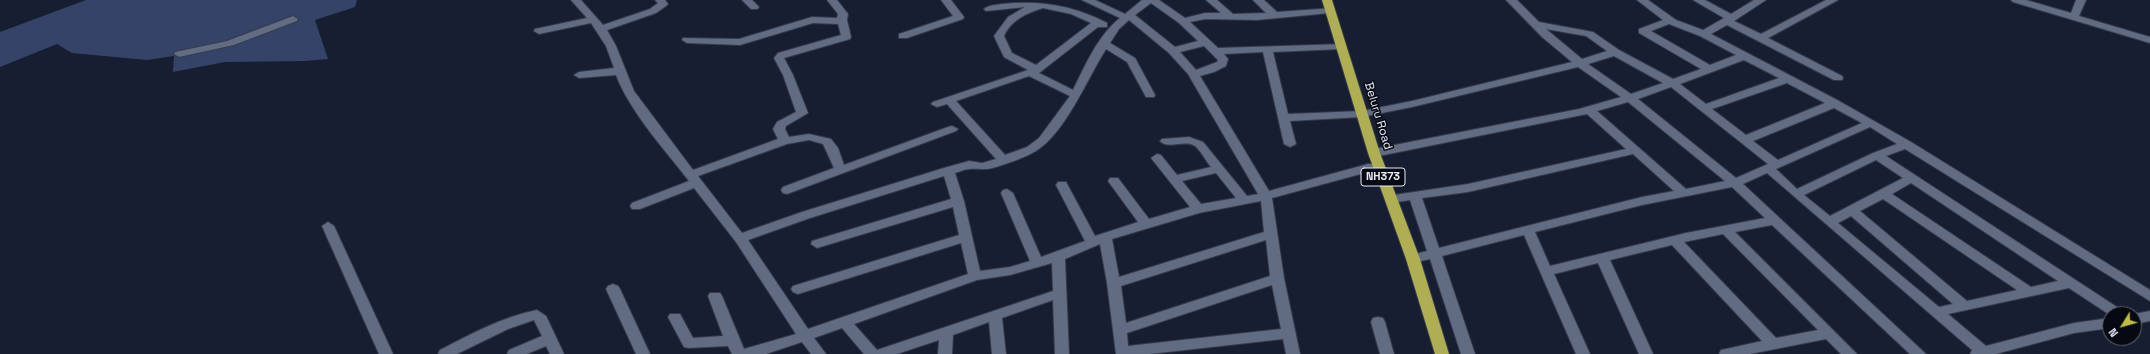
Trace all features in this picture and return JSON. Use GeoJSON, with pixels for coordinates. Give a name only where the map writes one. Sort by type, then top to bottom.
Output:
{"type":"FeatureCollection","features":[{"type":"Feature","properties":{"kind":"highway","name":"Beluru Road"},"geometry":{"type":"LineString","coordinates":[[1329,5],[1374,153],[1413,259],[1442,354]]}},
{"type":"Feature","properties":{"kind":"street"},"geometry":{"type":"LineString","coordinates":[[576,0],[594,19],[608,41],[628,89],[692,179],[739,238],[804,336],[819,354]]}},
{"type":"Feature","properties":{"kind":"street"},"geometry":{"type":"LineString","coordinates":[[785,141],[780,129],[781,124],[802,112],[788,75],[779,58],[782,55],[846,37],[842,21],[843,14],[841,8],[832,0]]}},
{"type":"Feature","properties":{"kind":"street"},"geometry":{"type":"LineString","coordinates":[[903,36],[958,18],[946,0]]}},
{"type":"Feature","properties":{"kind":"street"},"geometry":{"type":"LineString","coordinates":[[1087,0],[1129,17],[1173,51],[1193,74],[1266,196],[1277,278],[1293,354]]}},
{"type":"Feature","properties":{"kind":"street"},"geometry":{"type":"LineString","coordinates":[[739,238],[806,215],[948,171],[969,165],[982,167],[1031,149],[1043,140],[1076,95],[1090,66],[1112,31],[1148,0]]}},
{"type":"Feature","properties":{"kind":"street"},"geometry":{"type":"LineString","coordinates":[[1153,0],[1183,21],[1223,59],[1222,64],[1210,70],[1193,74]]}},
{"type":"Feature","properties":{"kind":"street"},"geometry":{"type":"LineString","coordinates":[[1211,0],[1230,16]]}},
{"type":"Feature","properties":{"kind":"street"},"geometry":{"type":"LineString","coordinates":[[1258,0],[1274,15]]}},
{"type":"Feature","properties":{"kind":"street"},"geometry":{"type":"LineString","coordinates":[[1511,0],[1522,9],[1535,24],[1580,63],[1630,98],[1735,183],[1919,354]]}},
{"type":"Feature","properties":{"kind":"street"},"geometry":{"type":"LineString","coordinates":[[1642,0],[1672,22],[1704,34],[1871,123],[2150,296]]}},
{"type":"Feature","properties":{"kind":"street"},"geometry":{"type":"LineString","coordinates":[[1698,0],[1761,38],[1838,78]]}},
{"type":"Feature","properties":{"kind":"street"},"geometry":{"type":"LineString","coordinates":[[1704,34],[1760,0]]}},
{"type":"Feature","properties":{"kind":"street"},"geometry":{"type":"LineString","coordinates":[[1761,38],[1833,0]]}},
{"type":"Feature","properties":{"kind":"street"},"geometry":{"type":"LineString","coordinates":[[2016,0],[2150,40]]}},
{"type":"Feature","properties":{"kind":"street"},"geometry":{"type":"LineString","coordinates":[[2074,17],[2081,0]]}},
{"type":"Feature","properties":{"kind":"street"},"geometry":{"type":"LineString","coordinates":[[600,29],[653,11],[664,1]]}},
{"type":"Feature","properties":{"kind":"street"},"geometry":{"type":"LineString","coordinates":[[989,9],[1010,3],[1057,1],[1080,12],[1112,31]]}},
{"type":"Feature","properties":{"kind":"street"},"geometry":{"type":"LineString","coordinates":[[1057,1],[1036,7],[1007,21],[1002,27],[998,36],[1008,55],[1052,85],[1076,95]]}},
{"type":"Feature","properties":{"kind":"street"},"geometry":{"type":"LineString","coordinates":[[1183,21],[1205,16],[1274,15],[1329,5]]}},
{"type":"Feature","properties":{"kind":"street"},"geometry":{"type":"LineString","coordinates":[[179,54],[230,43],[293,19]]}},
{"type":"Feature","properties":{"kind":"street"},"geometry":{"type":"LineString","coordinates":[[539,31],[594,19]]}},
{"type":"Feature","properties":{"kind":"street"},"geometry":{"type":"LineString","coordinates":[[687,40],[740,42],[812,20],[842,21]]}},
{"type":"Feature","properties":{"kind":"street"},"geometry":{"type":"LineString","coordinates":[[937,104],[1034,72],[1098,22]]}},
{"type":"Feature","properties":{"kind":"street"},"geometry":{"type":"LineString","coordinates":[[1672,22],[1643,31],[1709,69]]}},
{"type":"Feature","properties":{"kind":"street"},"geometry":{"type":"LineString","coordinates":[[1535,24],[1589,34],[1615,52],[1672,83],[1745,140],[1772,166],[1796,194],[1937,312],[1981,353],[2074,328],[2102,324]]}},
{"type":"Feature","properties":{"kind":"street"},"geometry":{"type":"LineString","coordinates":[[1173,51],[1206,42]]}},
{"type":"Feature","properties":{"kind":"street"},"geometry":{"type":"LineString","coordinates":[[1104,44],[1131,60],[1150,95]]}},
{"type":"Feature","properties":{"kind":"street"},"geometry":{"type":"LineString","coordinates":[[1215,51],[1341,46]]}},
{"type":"Feature","properties":{"kind":"street"},"geometry":{"type":"LineString","coordinates":[[1267,48],[1290,144]]}},
{"type":"Feature","properties":{"kind":"street"},"geometry":{"type":"LineString","coordinates":[[1283,118],[1362,114],[1412,104],[1580,63],[1615,52]]}},
{"type":"Feature","properties":{"kind":"street"},"geometry":{"type":"LineString","coordinates":[[1374,153],[1589,110],[1630,98],[1744,56]]}},
{"type":"Feature","properties":{"kind":"street"},"geometry":{"type":"LineString","coordinates":[[579,75],[621,71]]}},
{"type":"Feature","properties":{"kind":"street"},"geometry":{"type":"LineString","coordinates":[[1705,108],[1787,79]]}},
{"type":"Feature","properties":{"kind":"street"},"geometry":{"type":"LineString","coordinates":[[949,100],[1003,160]]}},
{"type":"Feature","properties":{"kind":"street"},"geometry":{"type":"LineString","coordinates":[[1745,140],[1835,103]]}},
{"type":"Feature","properties":{"kind":"street"},"geometry":{"type":"LineString","coordinates":[[1589,110],[1637,150],[1684,193]]}},
{"type":"Feature","properties":{"kind":"street"},"geometry":{"type":"LineString","coordinates":[[1413,259],[1642,201],[1735,183],[1871,123]]}},
{"type":"Feature","properties":{"kind":"street"},"geometry":{"type":"LineString","coordinates":[[787,190],[952,129]]}},
{"type":"Feature","properties":{"kind":"street"},"geometry":{"type":"LineString","coordinates":[[636,206],[692,179],[785,141],[809,137],[828,141],[841,171]]}},
{"type":"Feature","properties":{"kind":"street"},"geometry":{"type":"LineString","coordinates":[[1166,141],[1194,141],[1244,200]]}},
{"type":"Feature","properties":{"kind":"street"},"geometry":{"type":"LineString","coordinates":[[1796,194],[1877,155],[1907,144]]}},
{"type":"Feature","properties":{"kind":"street"},"geometry":{"type":"LineString","coordinates":[[1391,199],[1468,188],[1637,150]]}},
{"type":"Feature","properties":{"kind":"street"},"geometry":{"type":"LineString","coordinates":[[1877,155],[2106,306]]}},
{"type":"Feature","properties":{"kind":"street"},"geometry":{"type":"LineString","coordinates":[[1157,158],[1198,209]]}},
{"type":"Feature","properties":{"kind":"street"},"geometry":{"type":"LineString","coordinates":[[716,296],[732,340],[745,354],[804,336],[975,276],[1010,271],[1058,257],[1105,237],[1146,224],[1198,209],[1266,196],[1368,168],[1380,168]]}},
{"type":"Feature","properties":{"kind":"street"},"geometry":{"type":"LineString","coordinates":[[1173,179],[1219,169]]}},
{"type":"Feature","properties":{"kind":"street"},"geometry":{"type":"LineString","coordinates":[[948,171],[958,201],[975,276]]}},
{"type":"Feature","properties":{"kind":"street"},"geometry":{"type":"LineString","coordinates":[[1829,222],[1912,178]]}},
{"type":"Feature","properties":{"kind":"street"},"geometry":{"type":"LineString","coordinates":[[1114,181],[1146,224]]}},
{"type":"Feature","properties":{"kind":"street"},"geometry":{"type":"LineString","coordinates":[[1062,185],[1092,242]]}},
{"type":"Feature","properties":{"kind":"street"},"geometry":{"type":"LineString","coordinates":[[1007,193],[1037,263]]}},
{"type":"Feature","properties":{"kind":"street"},"geometry":{"type":"LineString","coordinates":[[1883,193],[2029,292]]}},
{"type":"Feature","properties":{"kind":"street"},"geometry":{"type":"LineString","coordinates":[[1415,196],[1468,354]]}},
{"type":"Feature","properties":{"kind":"street"},"geometry":{"type":"LineString","coordinates":[[817,244],[958,201]]}},
{"type":"Feature","properties":{"kind":"street"},"geometry":{"type":"LineString","coordinates":[[1852,210],[1965,306]]}},
{"type":"Feature","properties":{"kind":"street"},"geometry":{"type":"LineString","coordinates":[[1546,271],[1675,240],[1775,220]]}},
{"type":"Feature","properties":{"kind":"street"},"geometry":{"type":"LineString","coordinates":[[328,226],[386,354]]}},
{"type":"Feature","properties":{"kind":"street"},"geometry":{"type":"LineString","coordinates":[[1528,230],[1584,354]]}},
{"type":"Feature","properties":{"kind":"street"},"geometry":{"type":"LineString","coordinates":[[1725,230],[1850,354]]}},
{"type":"Feature","properties":{"kind":"street"},"geometry":{"type":"LineString","coordinates":[[1114,283],[1271,234]]}},
{"type":"Feature","properties":{"kind":"street"},"geometry":{"type":"LineString","coordinates":[[798,289],[967,237]]}},
{"type":"Feature","properties":{"kind":"street"},"geometry":{"type":"LineString","coordinates":[[1105,237],[1114,283],[1119,330],[1116,353],[1288,333]]}},
{"type":"Feature","properties":{"kind":"street"},"geometry":{"type":"LineString","coordinates":[[1675,240],[1773,344]]}},
{"type":"Feature","properties":{"kind":"street"},"geometry":{"type":"LineString","coordinates":[[1058,257],[1062,354]]}},
{"type":"Feature","properties":{"kind":"street"},"geometry":{"type":"LineString","coordinates":[[1602,258],[1646,354]]}},
{"type":"Feature","properties":{"kind":"street"},"geometry":{"type":"LineString","coordinates":[[1119,330],[1277,278]]}},
{"type":"Feature","properties":{"kind":"street"},"geometry":{"type":"LineString","coordinates":[[1937,312],[2071,283]]}},
{"type":"Feature","properties":{"kind":"street"},"geometry":{"type":"LineString","coordinates":[[613,289],[643,354]]}},
{"type":"Feature","properties":{"kind":"street"},"geometry":{"type":"LineString","coordinates":[[881,354],[901,351],[946,332],[1060,293]]}},
{"type":"Feature","properties":{"kind":"street"},"geometry":{"type":"LineString","coordinates":[[445,354],[464,344],[531,316],[537,315],[541,317],[557,354]]}},
{"type":"Feature","properties":{"kind":"street"},"geometry":{"type":"LineString","coordinates":[[995,315],[999,354]]}},
{"type":"Feature","properties":{"kind":"street"},"geometry":{"type":"LineString","coordinates":[[675,318],[689,343],[732,340]]}},
{"type":"Feature","properties":{"kind":"street"},"geometry":{"type":"LineString","coordinates":[[844,321],[872,354]]}},
{"type":"Feature","properties":{"kind":"street"},"geometry":{"type":"LineString","coordinates":[[1378,322],[1387,354]]}},
{"type":"Feature","properties":{"kind":"street"},"geometry":{"type":"LineString","coordinates":[[945,354],[946,332]]}},
{"type":"Feature","properties":{"kind":"street"},"geometry":{"type":"LineString","coordinates":[[1726,354],[1829,333]]}},
{"type":"Feature","properties":{"kind":"street"},"geometry":{"type":"LineString","coordinates":[[514,354],[550,338]]}},
{"type":"Feature","properties":{"kind":"shaded area"},"geometry":{"type":"Polygon","coordinates":[[[86,0],[357,0],[355,7],[315,20],[328,59],[305,61],[225,62],[173,72],[174,56],[147,60],[72,53],[57,44],[0,67],[0,32],[86,0]]]}}]}
